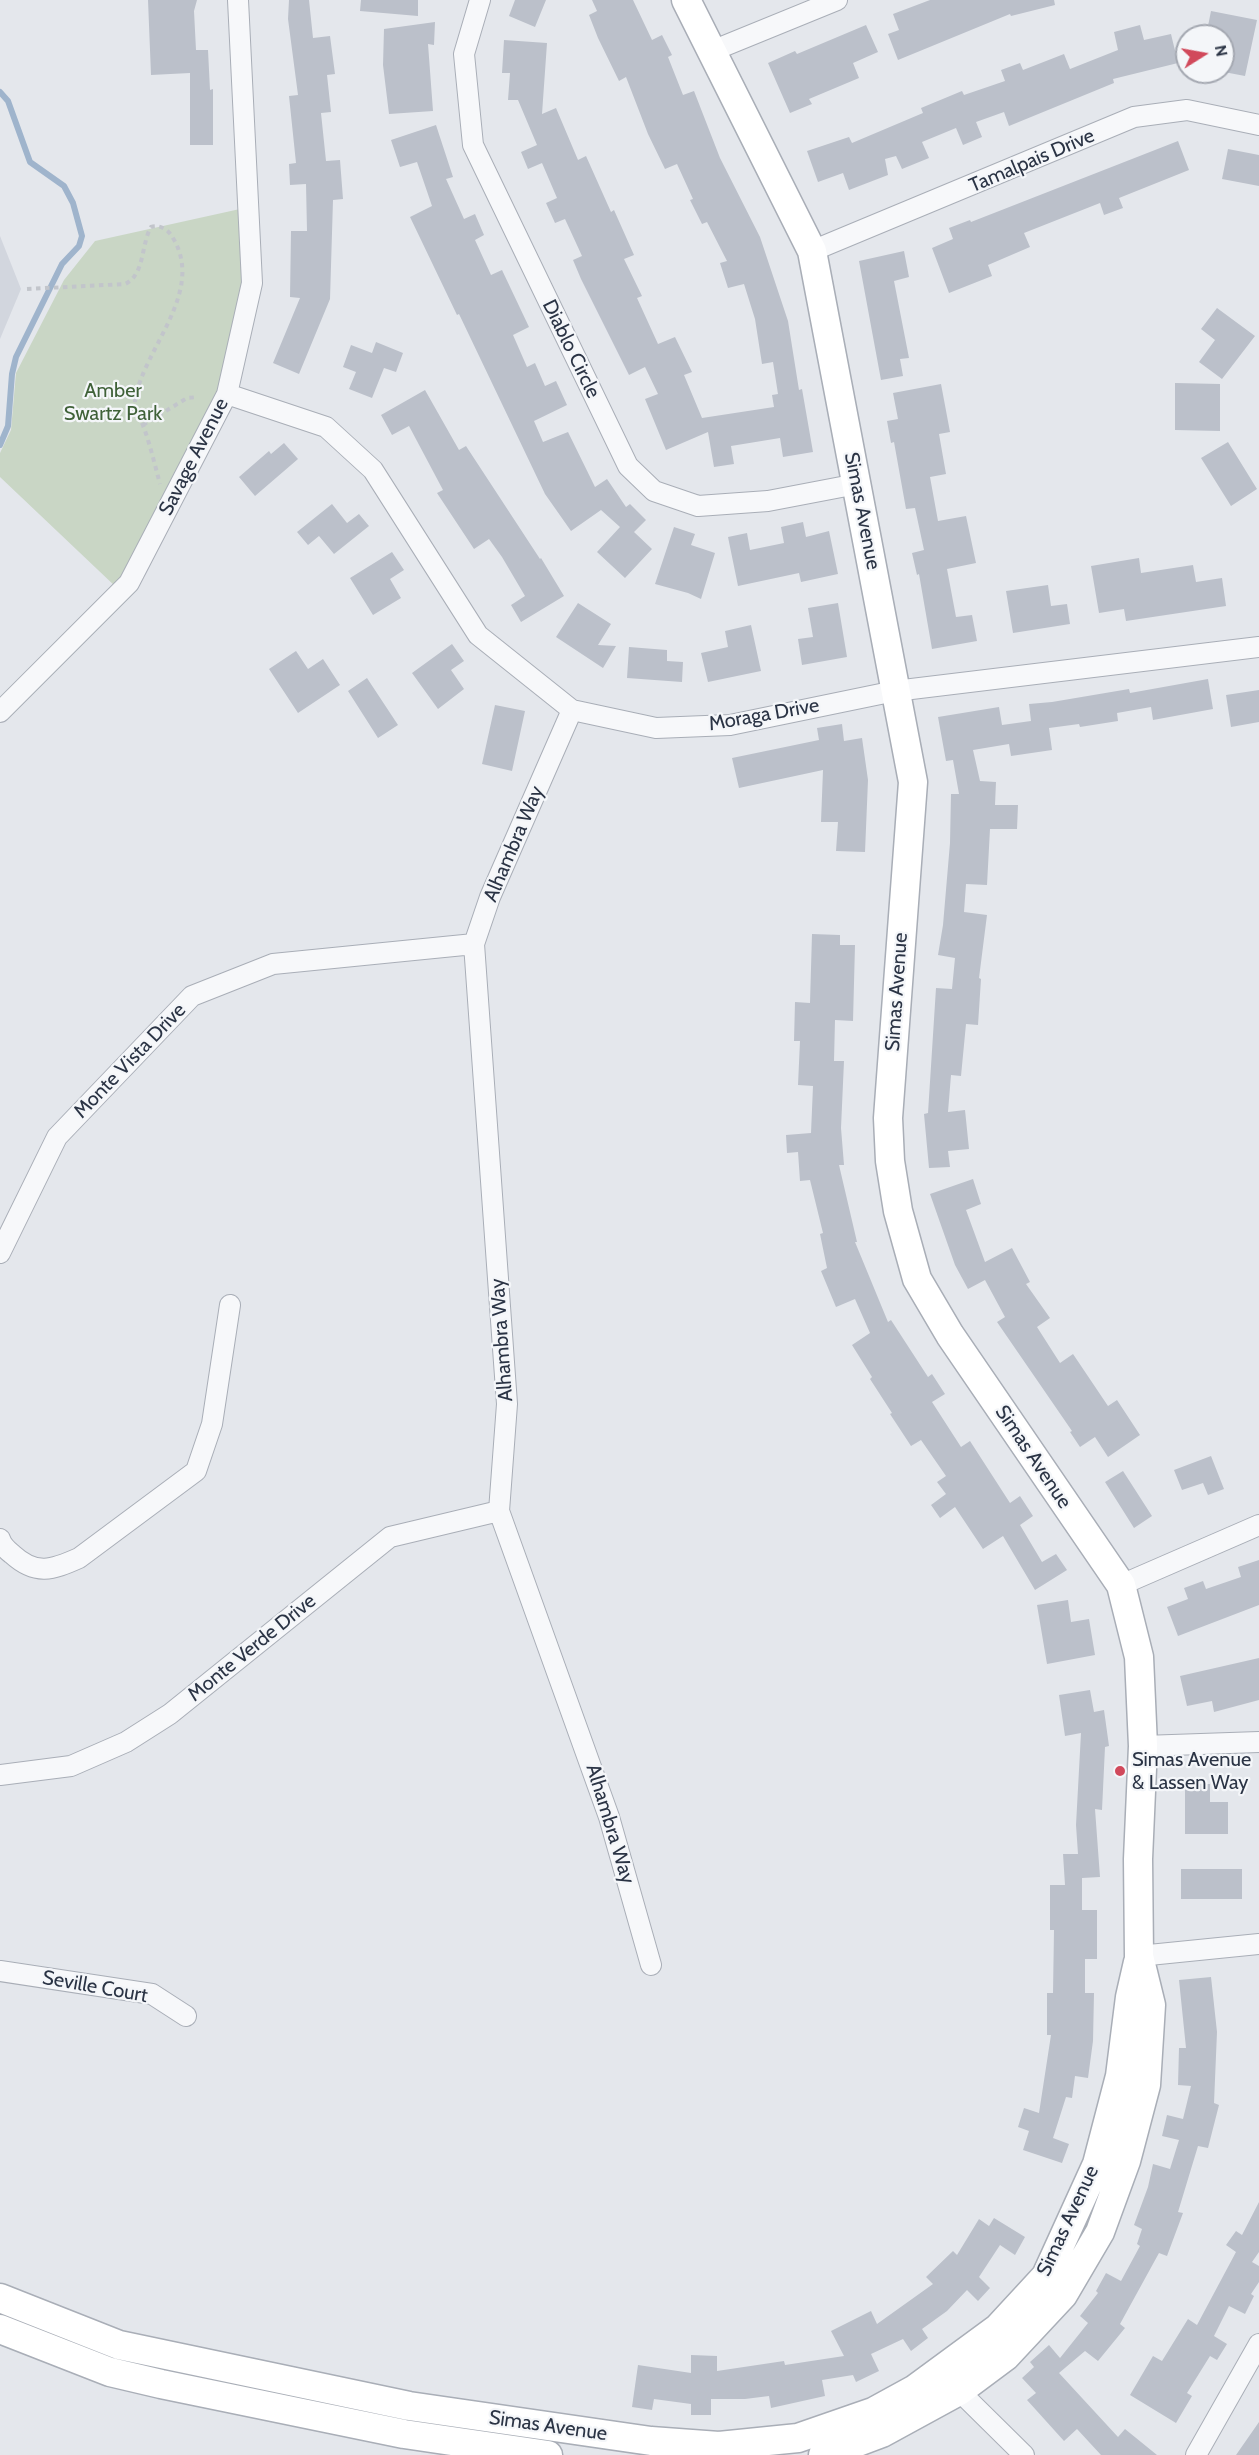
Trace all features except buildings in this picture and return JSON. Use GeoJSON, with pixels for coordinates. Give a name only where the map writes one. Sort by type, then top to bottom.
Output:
{"type":"FeatureCollection","features":[{"type":"Feature","properties":{"kind":"street","name":"Savage Avenue"},"geometry":{"type":"LineString","coordinates":[[0,712],[129,583],[226,394],[252,283],[238,0]]}},
{"type":"Feature","properties":{"kind":"street","name":"Diablo Circle"},"geometry":{"type":"LineString","coordinates":[[480,0],[464,54],[473,146],[628,466],[654,491],[698,506],[768,501],[857,484]]}},
{"type":"Feature","properties":{"kind":"street","name":"Simas Avenue"},"geometry":{"type":"LineString","coordinates":[[0,2298],[119,2345],[409,2406],[651,2441],[719,2446],[798,2438],[873,2412],[915,2390],[998,2328],[1046,2276],[1097,2164],[1120,2076],[1130,1997],[1139,1956],[1138,1859],[1143,1746],[1139,1657],[1121,1585],[950,1335],[917,1279],[898,1211],[890,1161],[888,1118],[913,782],[812,251],[686,0]]}},
{"type":"Feature","properties":{"kind":"street"},"geometry":{"type":"LineString","coordinates":[[712,51],[837,0]]}},
{"type":"Feature","properties":{"kind":"street","name":"Tamalpais Drive"},"geometry":{"type":"LineString","coordinates":[[812,251],[1134,117],[1188,110],[1259,125]]}},
{"type":"Feature","properties":{"kind":"street","name":"Moraga Drive"},"geometry":{"type":"LineString","coordinates":[[226,394],[326,427],[357,455],[373,470],[478,635],[572,710],[656,728],[730,725],[895,691],[1259,648]]}},
{"type":"Feature","properties":{"kind":"street","name":"Alhambra Way"},"geometry":{"type":"LineString","coordinates":[[572,710],[490,897],[474,944],[507,1404],[499,1511],[609,1817],[651,1965]]}},
{"type":"Feature","properties":{"kind":"street","name":"Monte Vista Drive"},"geometry":{"type":"LineString","coordinates":[[0,1253],[57,1137],[192,996],[273,964],[474,944]]}},
{"type":"Feature","properties":{"kind":"street"},"geometry":{"type":"LineString","coordinates":[[0,1539],[2,1545],[30,1567],[46,1570],[61,1566],[79,1558],[196,1471],[212,1424],[230,1305]]}},
{"type":"Feature","properties":{"kind":"street","name":"Monte Verde Drive"},"geometry":{"type":"LineString","coordinates":[[0,1775],[71,1766],[126,1742],[170,1714],[390,1537],[499,1511]]}},
{"type":"Feature","properties":{"kind":"street"},"geometry":{"type":"LineString","coordinates":[[1121,1585],[1259,1525]]}},
{"type":"Feature","properties":{"kind":"street"},"geometry":{"type":"LineString","coordinates":[[1143,1746],[1259,1742]]}},
{"type":"Feature","properties":{"kind":"street"},"geometry":{"type":"LineString","coordinates":[[1139,1956],[1259,1944]]}},
{"type":"Feature","properties":{"kind":"street","name":"Simas Avenue"},"geometry":{"type":"LineString","coordinates":[[822,2455],[882,2433],[959,2391],[1006,2356],[1063,2295],[1100,2232],[1126,2161],[1146,2085],[1151,2005],[1139,1956]]}},
{"type":"Feature","properties":{"kind":"street","name":"Seville Court"},"geometry":{"type":"LineString","coordinates":[[0,1971],[152,1994],[186,2016]]}},
{"type":"Feature","properties":{"kind":"street","name":"Simas Avenue"},"geometry":{"type":"LineString","coordinates":[[0,2329],[110,2372],[404,2434],[548,2455]]}},
{"type":"Feature","properties":{"kind":"street"},"geometry":{"type":"LineString","coordinates":[[1196,2455],[1259,2344]]}},
{"type":"Feature","properties":{"kind":"street"},"geometry":{"type":"LineString","coordinates":[[939,2371],[1024,2455]]}},
{"type":"Feature","properties":{"kind":"street"},"geometry":{"type":"LineString","coordinates":[[404,2434],[409,2406]]}},
{"type":"Feature","properties":{"kind":"path"},"geometry":{"type":"LineString","coordinates":[[27,289],[117,285],[131,281],[135,276],[151,227],[155,225],[168,231],[179,253],[181,288],[134,406],[151,450],[162,500],[169,506]]}},
{"type":"Feature","properties":{"kind":"path"},"geometry":{"type":"LineString","coordinates":[[143,425],[187,398],[198,397]]}},
{"type":"Feature","properties":{"kind":"shaded area"},"geometry":{"type":"Polygon","coordinates":[[[0,236],[21,289],[0,339],[0,236]]]}},
{"type":"Feature","properties":{"kind":"green space","name":"Amber Swartz Park"},"geometry":{"type":"Polygon","coordinates":[[[249,207],[246,277],[224,388],[117,588],[0,477],[0,453],[11,430],[16,373],[64,280],[95,241],[249,207]]]}},
{"type":"Feature","properties":{"kind":"waterway"},"geometry":{"type":"LineString","coordinates":[[0,92],[8,101],[30,162],[64,186],[73,203],[82,236],[79,246],[62,264],[16,357],[12,374],[8,426],[0,445]]}},
{"type":"Feature","properties":{"kind":"place","name":"Simas Avenue & Lassen Way"},"geometry":{"type":"Point","coordinates":[1120,1771]}}]}
